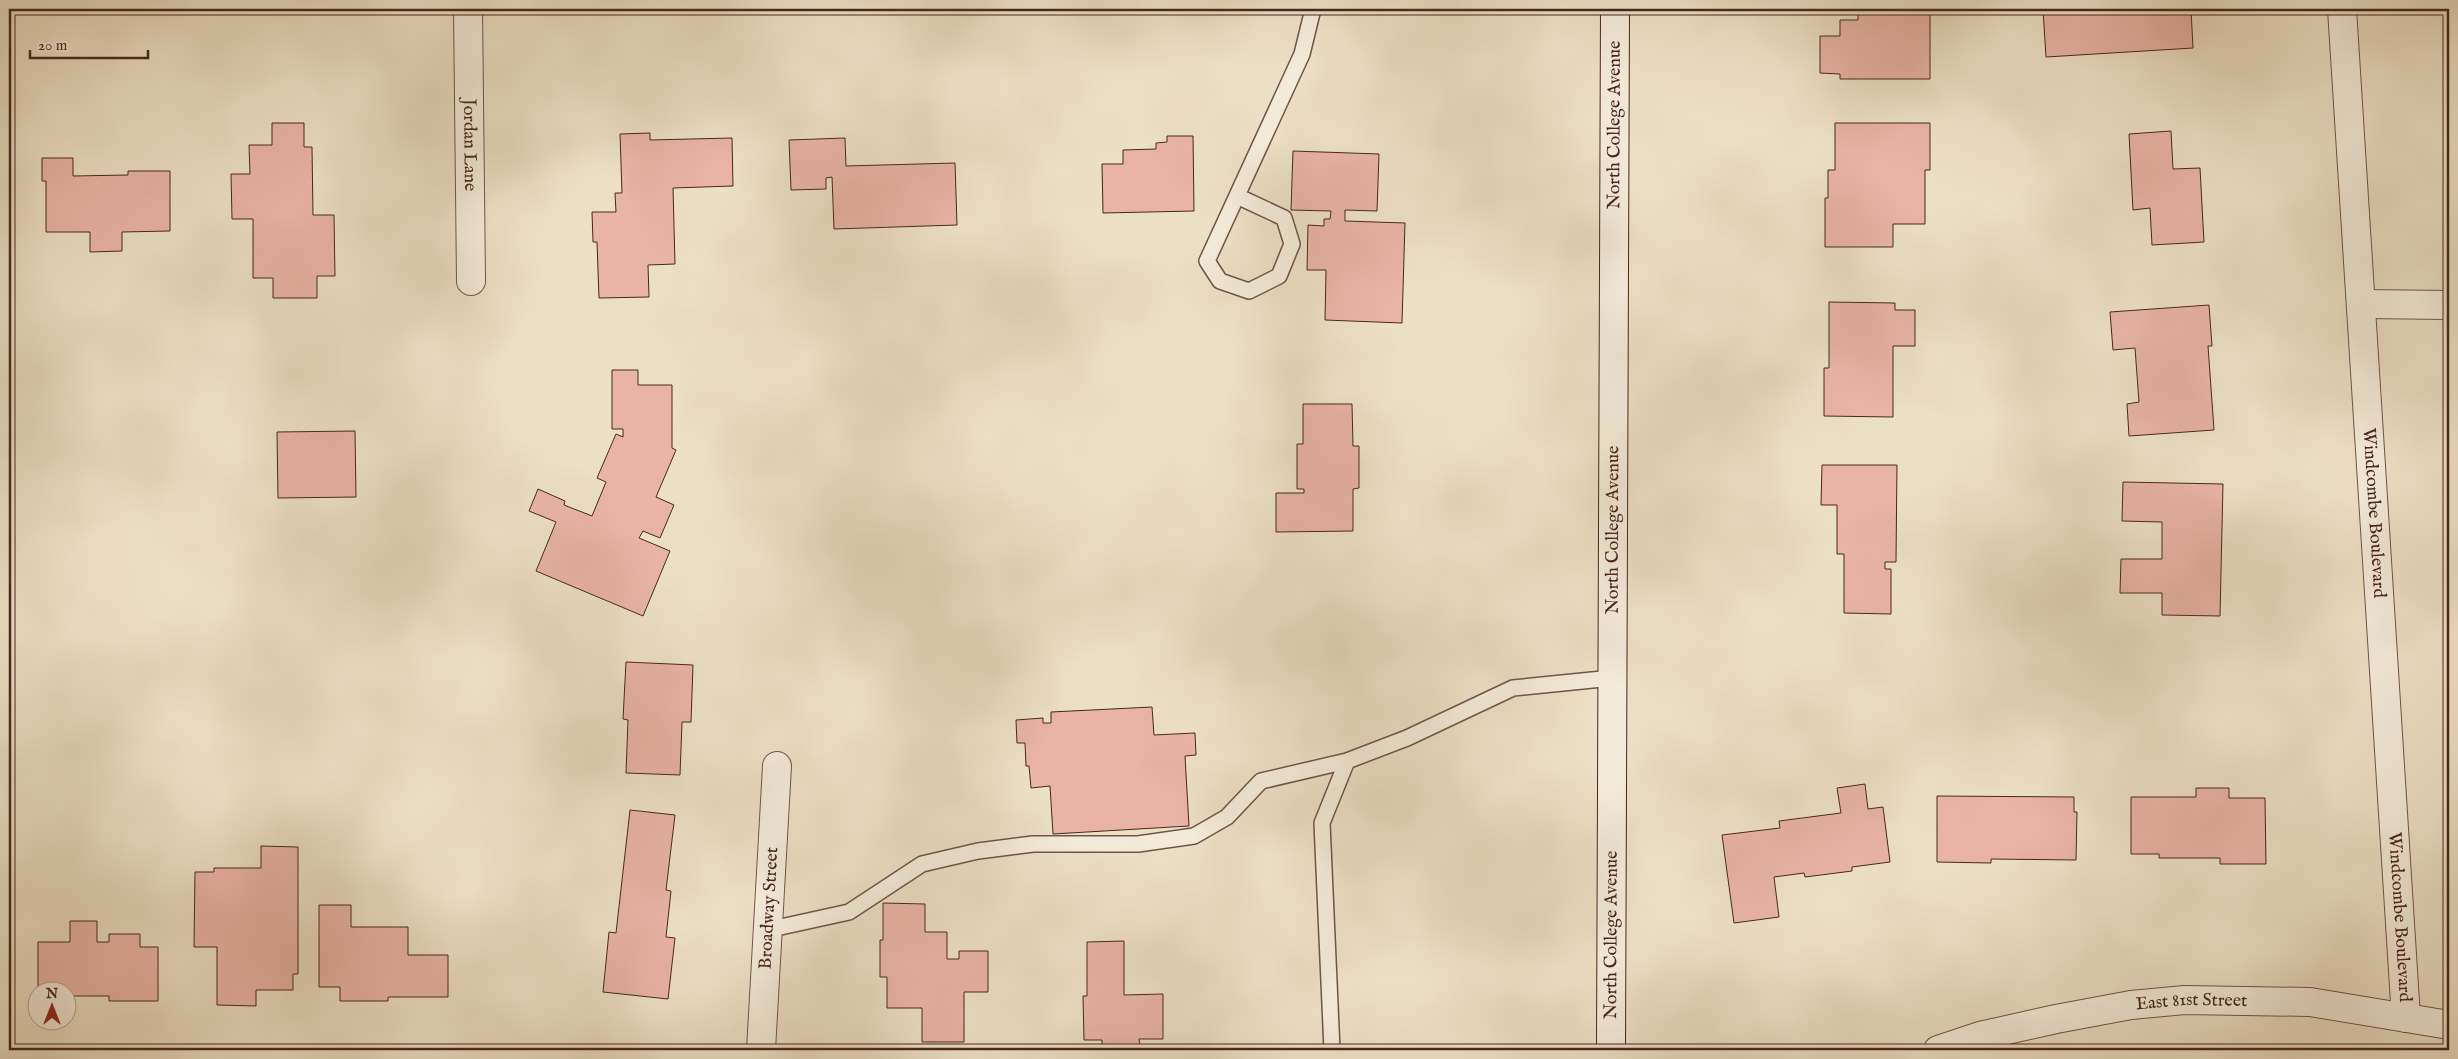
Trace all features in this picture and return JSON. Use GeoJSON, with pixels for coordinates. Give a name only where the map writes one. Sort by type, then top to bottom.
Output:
{"type":"FeatureCollection","features":[{"type":"Feature","properties":{"kind":"street","name":"Jordan Lane"},"geometry":{"type":"LineString","coordinates":[[468,9],[472,282]]}},
{"type":"Feature","properties":{"kind":"street","name":"North College Avenue"},"geometry":{"type":"LineString","coordinates":[[1611,1050],[1615,9]]}},
{"type":"Feature","properties":{"kind":"street","name":"Windcombe Boulevard"},"geometry":{"type":"LineString","coordinates":[[2342,9],[2363,304],[2406,1018]]}},
{"type":"Feature","properties":{"kind":"street"},"geometry":{"type":"LineString","coordinates":[[2363,304],[2449,305]]}},
{"type":"Feature","properties":{"kind":"street","name":"Broadway Street"},"geometry":{"type":"LineString","coordinates":[[760,1050],[777,766]]}},
{"type":"Feature","properties":{"kind":"street","name":"East 81st Street"},"geometry":{"type":"LineString","coordinates":[[1938,1050],[1980,1036],[2056,1019],[2156,1002],[2185,1000],[2310,1002],[2449,1025]]}},
{"type":"Feature","properties":{"kind":"lane"},"geometry":{"type":"LineString","coordinates":[[1237,196],[1284,218],[1292,244],[1279,276],[1249,291],[1220,282],[1208,260],[1237,196],[1302,54],[1313,9]]}},
{"type":"Feature","properties":{"kind":"lane"},"geometry":{"type":"LineString","coordinates":[[767,930],[849,912],[922,864],[978,850],[1033,844],[1138,844],[1194,836],[1227,816],[1261,780],[1347,761],[1408,738],[1513,688],[1612,678]]}},
{"type":"Feature","properties":{"kind":"lane"},"geometry":{"type":"LineString","coordinates":[[1332,1050],[1322,823],[1347,761]]}},
{"type":"Feature","properties":{"kind":"building"},"geometry":{"type":"Polygon","coordinates":[[[1858,9],[1930,9],[1930,79],[1840,79],[1840,74],[1820,73],[1820,36],[1840,36],[1840,20],[1858,20],[1858,9]]]}},
{"type":"Feature","properties":{"kind":"building"},"geometry":{"type":"Polygon","coordinates":[[[2043,9],[2191,9],[2193,48],[2046,57],[2043,9]]]}},
{"type":"Feature","properties":{"kind":"building"},"geometry":{"type":"Polygon","coordinates":[[[272,123],[304,123],[304,147],[312,147],[313,215],[334,215],[335,276],[317,276],[317,298],[273,298],[273,278],[253,278],[253,219],[232,219],[231,174],[250,174],[249,145],[272,145],[272,123]]]}},
{"type":"Feature","properties":{"kind":"building"},"geometry":{"type":"Polygon","coordinates":[[[1835,123],[1930,123],[1930,170],[1925,170],[1925,224],[1893,224],[1893,247],[1825,247],[1825,198],[1828,198],[1828,170],[1835,170],[1835,123]]]}},
{"type":"Feature","properties":{"kind":"building"},"geometry":{"type":"Polygon","coordinates":[[[2171,131],[2173,169],[2200,168],[2204,242],[2152,245],[2150,208],[2133,210],[2129,134],[2171,131]]]}},
{"type":"Feature","properties":{"kind":"building"},"geometry":{"type":"Polygon","coordinates":[[[650,133],[650,140],[732,138],[733,186],[673,188],[675,264],[648,265],[649,297],[599,298],[597,242],[593,242],[592,212],[616,212],[615,193],[622,193],[620,134],[650,133]]]}},
{"type":"Feature","properties":{"kind":"building"},"geometry":{"type":"Polygon","coordinates":[[[1167,136],[1193,136],[1194,211],[1103,213],[1102,164],[1123,164],[1123,150],[1156,149],[1156,143],[1167,142],[1167,136]]]}},
{"type":"Feature","properties":{"kind":"building"},"geometry":{"type":"Polygon","coordinates":[[[845,138],[846,166],[955,163],[957,225],[834,229],[832,177],[826,178],[826,189],[791,190],[789,140],[845,138]]]}},
{"type":"Feature","properties":{"kind":"building"},"geometry":{"type":"Polygon","coordinates":[[[1293,151],[1379,154],[1377,211],[1345,210],[1345,221],[1405,223],[1402,323],[1325,320],[1326,270],[1307,270],[1308,225],[1324,226],[1324,219],[1330,219],[1331,211],[1291,210],[1293,151]]]}},
{"type":"Feature","properties":{"kind":"building"},"geometry":{"type":"Polygon","coordinates":[[[42,158],[73,158],[73,176],[128,175],[128,171],[170,171],[170,231],[122,232],[122,251],[90,252],[90,232],[46,232],[46,181],[42,181],[42,158]]]}},
{"type":"Feature","properties":{"kind":"building"},"geometry":{"type":"Polygon","coordinates":[[[1829,302],[1895,303],[1895,310],[1915,310],[1915,346],[1893,346],[1893,417],[1824,416],[1824,368],[1829,368],[1829,302]]]}},
{"type":"Feature","properties":{"kind":"building"},"geometry":{"type":"Polygon","coordinates":[[[2209,305],[2212,346],[2208,346],[2214,430],[2129,436],[2127,404],[2139,402],[2135,348],[2113,350],[2110,312],[2209,305]]]}},
{"type":"Feature","properties":{"kind":"building"},"geometry":{"type":"Polygon","coordinates":[[[612,370],[638,370],[638,385],[672,385],[672,448],[676,450],[656,497],[674,505],[660,538],[643,531],[639,538],[670,551],[643,616],[536,571],[556,522],[529,511],[538,489],[565,501],[564,505],[592,516],[606,482],[597,478],[616,434],[623,437],[623,429],[612,429],[612,370]]]}},
{"type":"Feature","properties":{"kind":"building"},"geometry":{"type":"Polygon","coordinates":[[[1303,404],[1352,404],[1353,446],[1359,446],[1359,488],[1353,489],[1353,531],[1276,532],[1276,493],[1304,493],[1304,489],[1297,489],[1297,444],[1303,444],[1303,404]]]}},
{"type":"Feature","properties":{"kind":"building"},"geometry":{"type":"Polygon","coordinates":[[[355,431],[356,497],[278,498],[277,432],[355,431]]]}},
{"type":"Feature","properties":{"kind":"building"},"geometry":{"type":"Polygon","coordinates":[[[1822,465],[1897,465],[1896,562],[1885,562],[1885,569],[1891,569],[1891,614],[1844,613],[1844,554],[1837,554],[1837,505],[1821,505],[1822,465]]]}},
{"type":"Feature","properties":{"kind":"building"},"geometry":{"type":"Polygon","coordinates":[[[2123,482],[2223,484],[2220,616],[2162,615],[2162,593],[2120,593],[2121,559],[2162,559],[2162,522],[2122,521],[2123,482]]]}},
{"type":"Feature","properties":{"kind":"building"},"geometry":{"type":"Polygon","coordinates":[[[626,662],[693,665],[691,722],[682,722],[680,775],[626,773],[628,720],[623,719],[626,662]]]}},
{"type":"Feature","properties":{"kind":"building"},"geometry":{"type":"Polygon","coordinates":[[[1152,707],[1154,735],[1195,733],[1196,755],[1185,756],[1189,826],[1053,834],[1050,786],[1031,788],[1029,766],[1026,766],[1025,743],[1017,743],[1016,720],[1043,718],[1043,723],[1051,723],[1051,712],[1152,707]]]}},
{"type":"Feature","properties":{"kind":"building"},"geometry":{"type":"Polygon","coordinates":[[[1865,784],[1868,809],[1883,807],[1890,862],[1852,867],[1852,871],[1805,877],[1804,873],[1774,877],[1779,917],[1734,923],[1722,835],[1780,828],[1779,821],[1841,813],[1837,788],[1865,784]]]}},
{"type":"Feature","properties":{"kind":"building"},"geometry":{"type":"Polygon","coordinates":[[[2196,788],[2229,788],[2229,798],[2265,798],[2266,864],[2220,864],[2220,858],[2159,858],[2159,854],[2131,854],[2131,797],[2196,797],[2196,788]]]}},
{"type":"Feature","properties":{"kind":"building"},"geometry":{"type":"Polygon","coordinates":[[[1937,796],[2074,797],[2074,812],[2077,812],[2076,860],[1991,859],[1991,863],[1937,862],[1937,796]]]}},
{"type":"Feature","properties":{"kind":"building"},"geometry":{"type":"Polygon","coordinates":[[[630,810],[675,815],[666,890],[671,891],[666,937],[675,938],[668,999],[603,992],[609,932],[616,933],[630,810]]]}},
{"type":"Feature","properties":{"kind":"building"},"geometry":{"type":"Polygon","coordinates":[[[261,846],[298,847],[298,974],[293,974],[293,990],[256,990],[256,1006],[217,1005],[217,947],[194,947],[195,872],[214,872],[214,868],[261,868],[261,846]]]}},
{"type":"Feature","properties":{"kind":"building"},"geometry":{"type":"Polygon","coordinates":[[[883,903],[925,904],[925,932],[947,932],[947,959],[959,959],[959,951],[988,951],[988,992],[964,992],[964,1042],[922,1042],[922,1008],[887,1008],[887,977],[880,977],[883,903]]]}},
{"type":"Feature","properties":{"kind":"building"},"geometry":{"type":"Polygon","coordinates":[[[319,905],[351,905],[351,927],[408,927],[408,955],[448,955],[448,997],[388,997],[388,1001],[340,1001],[340,987],[319,987],[319,905]]]}},
{"type":"Feature","properties":{"kind":"building"},"geometry":{"type":"Polygon","coordinates":[[[70,921],[97,921],[97,942],[109,942],[109,934],[140,934],[140,947],[158,947],[158,1001],[109,1001],[109,996],[78,996],[78,982],[38,982],[38,942],[70,942],[70,921]]]}},
{"type":"Feature","properties":{"kind":"building"},"geometry":{"type":"Polygon","coordinates":[[[1124,941],[1124,995],[1163,994],[1163,1039],[1139,1039],[1140,1045],[1102,1045],[1102,1040],[1084,1040],[1083,996],[1087,996],[1087,942],[1124,941]]]}}]}
